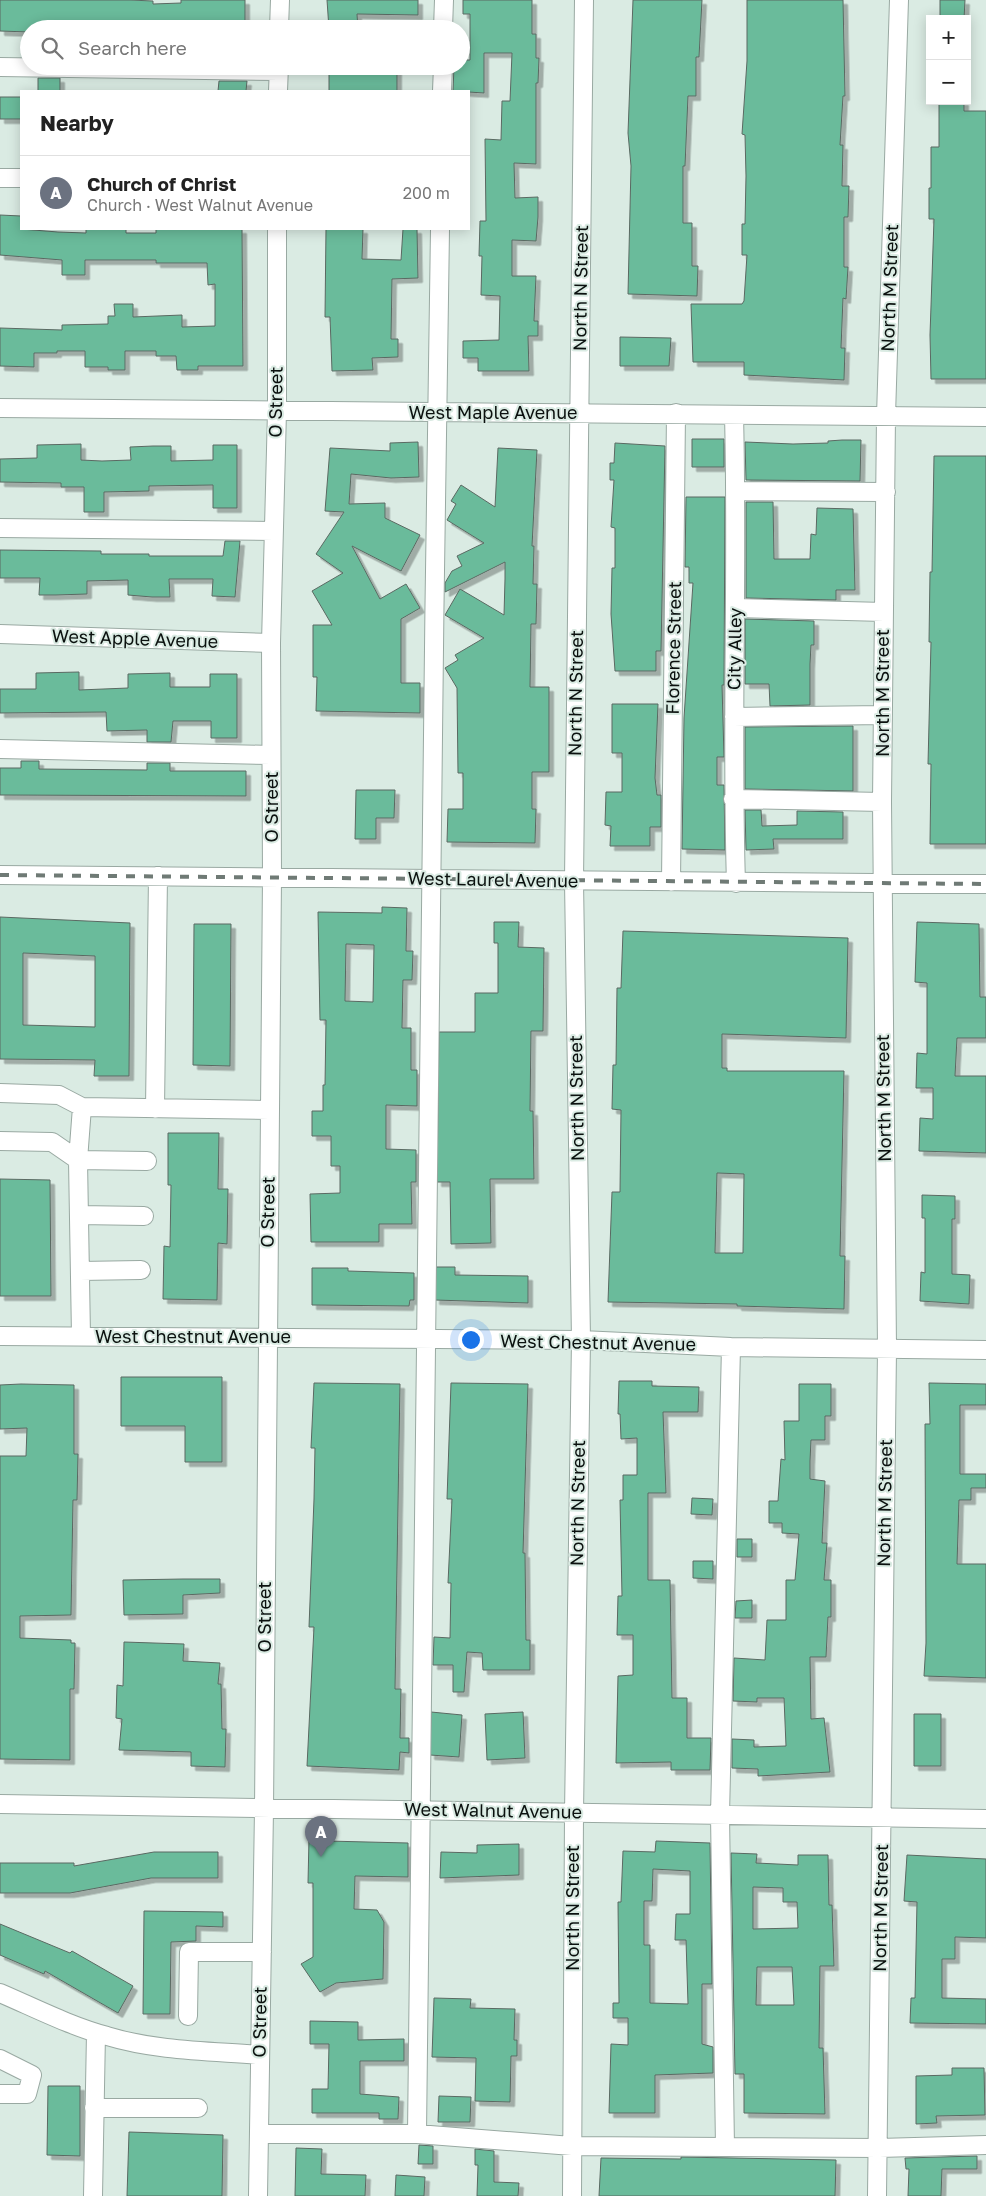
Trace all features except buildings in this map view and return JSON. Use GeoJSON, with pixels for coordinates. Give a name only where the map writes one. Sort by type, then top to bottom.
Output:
{"type":"FeatureCollection","features":[{"type":"Feature","properties":{"kind":"street"},"geometry":{"type":"LineString","coordinates":[[280,0],[280,20]]}},
{"type":"Feature","properties":{"kind":"street"},"geometry":{"type":"LineString","coordinates":[[443,20],[444,0]]}},
{"type":"Feature","properties":{"kind":"street","name":"North N Street"},"geometry":{"type":"LineString","coordinates":[[572,2196],[574,1813],[581,1340],[574,881],[584,0]]}},
{"type":"Feature","properties":{"kind":"street","name":"North M Street"},"geometry":{"type":"LineString","coordinates":[[878,2196],[887,1349],[882,802],[886,416],[899,0]]}},
{"type":"Feature","properties":{"kind":"street"},"geometry":{"type":"LineString","coordinates":[[0,66],[20,66]]}},
{"type":"Feature","properties":{"kind":"street"},"geometry":{"type":"LineString","coordinates":[[278,90],[279,75]]}},
{"type":"Feature","properties":{"kind":"street"},"geometry":{"type":"LineString","coordinates":[[442,90],[443,75]]}},
{"type":"Feature","properties":{"kind":"street"},"geometry":{"type":"LineString","coordinates":[[0,178],[20,178]]}},
{"type":"Feature","properties":{"kind":"street","name":"O Street"},"geometry":{"type":"LineString","coordinates":[[258,2196],[264,1809],[266,1338],[272,878],[270,643],[276,411],[276,230]]}},
{"type":"Feature","properties":{"kind":"street"},"geometry":{"type":"LineString","coordinates":[[417,2134],[418,1809],[429,879],[440,230]]}},
{"type":"Feature","properties":{"kind":"street","name":"West Maple Avenue"},"geometry":{"type":"LineString","coordinates":[[0,408],[986,417]]}},
{"type":"Feature","properties":{"kind":"street","name":"Florence Street"},"geometry":{"type":"LineString","coordinates":[[671,882],[676,413]]}},
{"type":"Feature","properties":{"kind":"street","name":"City Alley"},"geometry":{"type":"LineString","coordinates":[[734,415],[736,608],[733,798],[736,883]]}},
{"type":"Feature","properties":{"kind":"street"},"geometry":{"type":"LineString","coordinates":[[736,491],[886,492]]}},
{"type":"Feature","properties":{"kind":"street"},"geometry":{"type":"LineString","coordinates":[[0,528],[274,531]]}},
{"type":"Feature","properties":{"kind":"street"},"geometry":{"type":"LineString","coordinates":[[736,608],[884,612]]}},
{"type":"Feature","properties":{"kind":"street","name":"West Apple Avenue"},"geometry":{"type":"LineString","coordinates":[[0,634],[270,643]]}},
{"type":"Feature","properties":{"kind":"street"},"geometry":{"type":"LineString","coordinates":[[734,717],[883,715]]}},
{"type":"Feature","properties":{"kind":"street"},"geometry":{"type":"LineString","coordinates":[[0,749],[271,755]]}},
{"type":"Feature","properties":{"kind":"street"},"geometry":{"type":"LineString","coordinates":[[733,798],[882,802]]}},
{"type":"Feature","properties":{"kind":"street","name":"West Laurel Avenue"},"geometry":{"type":"LineString","coordinates":[[0,875],[986,884]]}},
{"type":"Feature","properties":{"kind":"street"},"geometry":{"type":"LineString","coordinates":[[155,1109],[158,876]]}},
{"type":"Feature","properties":{"kind":"street"},"geometry":{"type":"LineString","coordinates":[[0,1094],[59,1095],[82,1107],[269,1110]]}},
{"type":"Feature","properties":{"kind":"street"},"geometry":{"type":"LineString","coordinates":[[81,1336],[78,1160],[82,1107]]}},
{"type":"Feature","properties":{"kind":"street"},"geometry":{"type":"LineString","coordinates":[[0,1141],[52,1142],[78,1160],[147,1161]]}},
{"type":"Feature","properties":{"kind":"street"},"geometry":{"type":"LineString","coordinates":[[79,1215],[144,1216]]}},
{"type":"Feature","properties":{"kind":"street"},"geometry":{"type":"LineString","coordinates":[[80,1271],[141,1270]]}},
{"type":"Feature","properties":{"kind":"street","name":"West Chestnut Avenue"},"geometry":{"type":"LineString","coordinates":[[0,1336],[581,1340],[730,1347],[986,1350]]}},
{"type":"Feature","properties":{"kind":"street"},"geometry":{"type":"LineString","coordinates":[[725,2147],[720,1815],[730,1347]]}},
{"type":"Feature","properties":{"kind":"street","name":"West Walnut Avenue"},"geometry":{"type":"LineString","coordinates":[[0,1804],[986,1819]]}},
{"type":"Feature","properties":{"kind":"street"},"geometry":{"type":"LineString","coordinates":[[188,2016],[189,1952],[262,1952]]}},
{"type":"Feature","properties":{"kind":"street"},"geometry":{"type":"LineString","coordinates":[[0,1993],[96,2033],[146,2045],[260,2055]]}},
{"type":"Feature","properties":{"kind":"street"},"geometry":{"type":"LineString","coordinates":[[93,2196],[96,2033]]}},
{"type":"Feature","properties":{"kind":"street"},"geometry":{"type":"LineString","coordinates":[[0,2060],[32,2075],[27,2094],[0,2094]]}},
{"type":"Feature","properties":{"kind":"street"},"geometry":{"type":"LineString","coordinates":[[94,2108],[198,2108]]}},
{"type":"Feature","properties":{"kind":"street"},"geometry":{"type":"LineString","coordinates":[[259,2134],[417,2134],[572,2146],[879,2148],[986,2145]]}},
{"type":"Feature","properties":{"kind":"railway"},"geometry":{"type":"LineString","coordinates":[[0,875],[986,884]]}},
{"type":"Feature","properties":{"kind":"place","name":"Church of Christ"},"geometry":{"type":"Point","coordinates":[321,1857]}}]}
